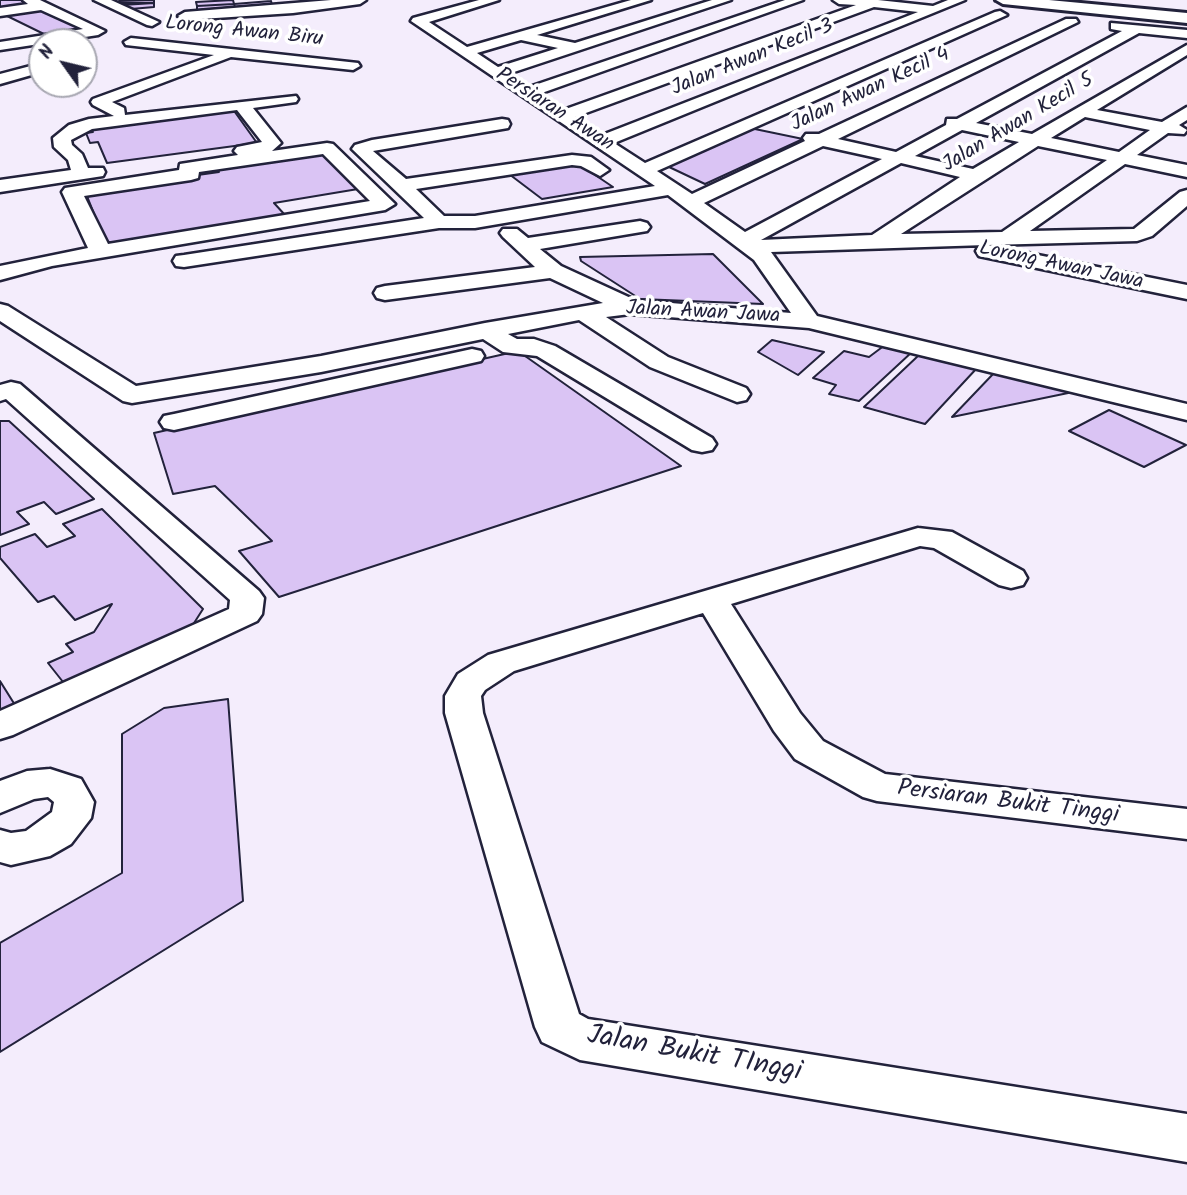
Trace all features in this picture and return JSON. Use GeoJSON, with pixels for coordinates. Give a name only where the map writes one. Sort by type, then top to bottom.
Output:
{"type":"FeatureCollection","features":[{"type":"Feature","properties":{"kind":"main road"},"geometry":{"type":"LineString","coordinates":[[1056,0],[1187,12]]}},
{"type":"Feature","properties":{"kind":"main road"},"geometry":{"type":"LineString","coordinates":[[1005,11],[1041,2],[1187,18]]}},
{"type":"Feature","properties":{"kind":"street"},"geometry":{"type":"LineString","coordinates":[[100,0],[152,22]]}},
{"type":"Feature","properties":{"kind":"street"},"geometry":{"type":"LineString","coordinates":[[182,0],[176,24],[292,4],[357,0]]}},
{"type":"Feature","properties":{"kind":"street","name":"Persiaran Awan"},"geometry":{"type":"LineString","coordinates":[[493,0],[418,20],[672,188],[748,244],[762,256],[809,321]]}},
{"type":"Feature","properties":{"kind":"street"},"geometry":{"type":"LineString","coordinates":[[496,73],[724,0]]}},
{"type":"Feature","properties":{"kind":"street"},"geometry":{"type":"LineString","coordinates":[[527,93],[797,0]]}},
{"type":"Feature","properties":{"kind":"street"},"geometry":{"type":"LineString","coordinates":[[839,0],[936,9]]}},
{"type":"Feature","properties":{"kind":"street"},"geometry":{"type":"LineString","coordinates":[[578,2],[614,9]]}},
{"type":"Feature","properties":{"kind":"street"},"geometry":{"type":"LineString","coordinates":[[465,52],[640,2],[879,49],[1079,77]]}},
{"type":"Feature","properties":{"kind":"street"},"geometry":{"type":"LineString","coordinates":[[0,12],[35,3],[91,28]]}},
{"type":"Feature","properties":{"kind":"street"},"geometry":{"type":"LineString","coordinates":[[562,116],[872,3]]}},
{"type":"Feature","properties":{"kind":"street"},"geometry":{"type":"LineString","coordinates":[[965,8],[1005,11]]}},
{"type":"Feature","properties":{"kind":"street","name":"Jalan Awan Kecil 3"},"geometry":{"type":"LineString","coordinates":[[602,141],[936,9],[965,8]]}},
{"type":"Feature","properties":{"kind":"street"},"geometry":{"type":"LineString","coordinates":[[643,170],[1005,11]]}},
{"type":"Feature","properties":{"kind":"street"},"geometry":{"type":"LineString","coordinates":[[1047,20],[1187,34]]}},
{"type":"Feature","properties":{"kind":"street","name":"Jalan Awan Kecil 4"},"geometry":{"type":"LineString","coordinates":[[690,202],[982,64],[1085,23]]}},
{"type":"Feature","properties":{"kind":"street","name":"Lorong Awan Biru"},"geometry":{"type":"LineString","coordinates":[[176,24],[125,43],[353,66]]}},
{"type":"Feature","properties":{"kind":"street"},"geometry":{"type":"LineString","coordinates":[[748,244],[898,158],[1138,28]]}},
{"type":"Feature","properties":{"kind":"street"},"geometry":{"type":"LineString","coordinates":[[439,36],[464,29]]}},
{"type":"Feature","properties":{"kind":"street"},"geometry":{"type":"LineString","coordinates":[[8,34],[28,40]]}},
{"type":"Feature","properties":{"kind":"street"},"geometry":{"type":"LineString","coordinates":[[520,36],[721,76],[834,102]]}},
{"type":"Feature","properties":{"kind":"street"},"geometry":{"type":"LineString","coordinates":[[0,46],[28,41]]}},
{"type":"Feature","properties":{"kind":"street","name":"Jalan Awan Kecil 5"},"geometry":{"type":"LineString","coordinates":[[877,241],[976,175],[1187,49]]}},
{"type":"Feature","properties":{"kind":"street"},"geometry":{"type":"LineString","coordinates":[[118,111],[93,104],[233,54]]}},
{"type":"Feature","properties":{"kind":"street"},"geometry":{"type":"LineString","coordinates":[[1158,68],[1177,71]]}},
{"type":"Feature","properties":{"kind":"street"},"geometry":{"type":"LineString","coordinates":[[0,79],[28,71]]}},
{"type":"Feature","properties":{"kind":"street"},"geometry":{"type":"LineString","coordinates":[[1103,81],[1126,85]]}},
{"type":"Feature","properties":{"kind":"street"},"geometry":{"type":"LineString","coordinates":[[82,174],[76,158],[63,148],[62,138],[75,129],[89,124],[290,99]]}},
{"type":"Feature","properties":{"kind":"street"},"geometry":{"type":"LineString","coordinates":[[0,186],[271,146],[272,143],[241,105]]}},
{"type":"Feature","properties":{"kind":"street"},"geometry":{"type":"LineString","coordinates":[[857,107],[911,114]]}},
{"type":"Feature","properties":{"kind":"street"},"geometry":{"type":"LineString","coordinates":[[684,109],[773,129]]}},
{"type":"Feature","properties":{"kind":"street"},"geometry":{"type":"LineString","coordinates":[[1084,112],[1187,132]]}},
{"type":"Feature","properties":{"kind":"street"},"geometry":{"type":"LineString","coordinates":[[1007,238],[1187,112]]}},
{"type":"Feature","properties":{"kind":"street"},"geometry":{"type":"LineString","coordinates":[[936,119],[1187,171]]}},
{"type":"Feature","properties":{"kind":"street"},"geometry":{"type":"LineString","coordinates":[[439,222],[360,149],[502,124]]}},
{"type":"Feature","properties":{"kind":"street"},"geometry":{"type":"LineString","coordinates":[[797,135],[976,175]]}},
{"type":"Feature","properties":{"kind":"street"},"geometry":{"type":"LineString","coordinates":[[0,273],[101,252],[385,204],[327,148],[187,168],[191,174],[72,192],[101,252]]}},
{"type":"Feature","properties":{"kind":"street"},"geometry":{"type":"LineString","coordinates":[[402,185],[572,160],[585,161],[600,170]]}},
{"type":"Feature","properties":{"kind":"street"},"geometry":{"type":"LineString","coordinates":[[462,175],[491,199]]}},
{"type":"Feature","properties":{"kind":"street"},"geometry":{"type":"LineString","coordinates":[[166,264],[439,222],[475,222],[672,188]]}},
{"type":"Feature","properties":{"kind":"street"},"geometry":{"type":"LineString","coordinates":[[748,244],[1140,234],[1187,196]]}},
{"type":"Feature","properties":{"kind":"street"},"geometry":{"type":"LineString","coordinates":[[630,307],[554,271],[516,239],[640,227]]}},
{"type":"Feature","properties":{"kind":"street","name":"Lorong Awan Jawa"},"geometry":{"type":"LineString","coordinates":[[936,239],[1187,292]]}},
{"type":"Feature","properties":{"kind":"street"},"geometry":{"type":"LineString","coordinates":[[37,264],[85,276]]}},
{"type":"Feature","properties":{"kind":"street"},"geometry":{"type":"LineString","coordinates":[[385,293],[554,271]]}},
{"type":"Feature","properties":{"kind":"street","name":"Jalan Awan Jawa"},"geometry":{"type":"LineString","coordinates":[[0,311],[132,396],[321,364],[583,312],[630,307],[809,321],[1187,412]]}},
{"type":"Feature","properties":{"kind":"street"},"geometry":{"type":"LineString","coordinates":[[583,312],[659,362],[737,394]]}},
{"type":"Feature","properties":{"kind":"street"},"geometry":{"type":"LineString","coordinates":[[485,330],[512,347]]}},
{"type":"Feature","properties":{"kind":"street"},"geometry":{"type":"LineString","coordinates":[[174,422],[512,347],[534,346],[702,444]]}},
{"type":"Feature","properties":{"kind":"street"},"geometry":{"type":"LineString","coordinates":[[0,393],[10,390],[247,598],[245,614],[0,726]]}},
{"type":"Feature","properties":{"kind":"street"},"geometry":{"type":"LineString","coordinates":[[712,599],[925,536],[941,539],[1011,578]]}},
{"type":"Feature","properties":{"kind":"street","name":"Jalan Bukit TInggi"},"geometry":{"type":"LineString","coordinates":[[712,599],[501,663],[471,682],[463,696],[464,713],[559,1027],[580,1039],[1187,1138]]}},
{"type":"Feature","properties":{"kind":"street","name":"Persiaran Bukit Tinggi"},"geometry":{"type":"LineString","coordinates":[[712,599],[787,722],[809,750],[877,787],[1187,824]]}},
{"type":"Feature","properties":{"kind":"street"},"geometry":{"type":"LineString","coordinates":[[0,846],[11,849],[35,845],[56,833],[71,818],[74,802],[67,789],[50,783],[9,791]]}},
{"type":"Feature","properties":{"kind":"building"},"geometry":{"type":"Polygon","coordinates":[[[0,0],[23,0],[35,6],[5,10],[0,7],[0,0]]]}},
{"type":"Feature","properties":{"kind":"building"},"geometry":{"type":"Polygon","coordinates":[[[154,0],[154,3],[119,3],[119,1],[154,0]]]}},
{"type":"Feature","properties":{"kind":"building"},"geometry":{"type":"Polygon","coordinates":[[[233,0],[234,4],[197,6],[196,2],[233,0]]]}},
{"type":"Feature","properties":{"kind":"building"},"geometry":{"type":"Polygon","coordinates":[[[271,1],[272,5],[235,7],[234,4],[271,1]]]}},
{"type":"Feature","properties":{"kind":"building"},"geometry":{"type":"Polygon","coordinates":[[[154,3],[154,7],[131,9],[122,5],[154,3]]]}},
{"type":"Feature","properties":{"kind":"building"},"geometry":{"type":"Polygon","coordinates":[[[234,4],[235,7],[197,10],[197,6],[234,4]]]}},
{"type":"Feature","properties":{"kind":"building"},"geometry":{"type":"Polygon","coordinates":[[[39,7],[86,28],[32,28],[1,13],[39,7]]]}},
{"type":"Feature","properties":{"kind":"building"},"geometry":{"type":"Polygon","coordinates":[[[232,108],[257,143],[107,163],[98,142],[90,143],[86,133],[93,132],[91,129],[232,108]]]}},
{"type":"Feature","properties":{"kind":"building"},"geometry":{"type":"Polygon","coordinates":[[[750,128],[803,139],[705,184],[667,166],[750,128]]]}},
{"type":"Feature","properties":{"kind":"building"},"geometry":{"type":"Polygon","coordinates":[[[319,151],[358,189],[274,203],[285,215],[106,244],[85,191],[219,172],[213,166],[319,151]]]}},
{"type":"Feature","properties":{"kind":"building"},"geometry":{"type":"Polygon","coordinates":[[[573,160],[613,187],[542,199],[505,171],[573,160]]]}},
{"type":"Feature","properties":{"kind":"building"},"geometry":{"type":"Polygon","coordinates":[[[713,254],[763,304],[640,299],[581,261],[580,257],[713,254]]]}},
{"type":"Feature","properties":{"kind":"building"},"geometry":{"type":"Polygon","coordinates":[[[772,340],[824,352],[798,375],[758,352],[772,340]]]}},
{"type":"Feature","properties":{"kind":"building"},"geometry":{"type":"Polygon","coordinates":[[[885,345],[912,352],[859,401],[829,394],[836,385],[813,378],[844,351],[869,357],[885,345]]]}},
{"type":"Feature","properties":{"kind":"building"},"geometry":{"type":"Polygon","coordinates":[[[518,351],[681,466],[279,597],[239,551],[272,541],[215,486],[173,494],[154,433],[518,351]]]}},
{"type":"Feature","properties":{"kind":"building"},"geometry":{"type":"Polygon","coordinates":[[[919,355],[977,368],[925,424],[864,407],[919,355]]]}},
{"type":"Feature","properties":{"kind":"building"},"geometry":{"type":"Polygon","coordinates":[[[994,373],[1073,392],[952,417],[994,373]]]}},
{"type":"Feature","properties":{"kind":"building"},"geometry":{"type":"Polygon","coordinates":[[[1109,410],[1186,445],[1144,467],[1069,431],[1109,410]]]}},
{"type":"Feature","properties":{"kind":"building"},"geometry":{"type":"Polygon","coordinates":[[[0,421],[9,421],[94,499],[56,514],[44,502],[17,512],[29,524],[0,535],[0,421]]]}},
{"type":"Feature","properties":{"kind":"building"},"geometry":{"type":"Polygon","coordinates":[[[102,509],[203,609],[187,634],[67,687],[48,663],[73,652],[66,644],[94,632],[112,604],[75,620],[54,596],[38,602],[0,558],[0,547],[35,534],[47,547],[75,536],[63,524],[102,509]]]}},
{"type":"Feature","properties":{"kind":"building"},"geometry":{"type":"Polygon","coordinates":[[[0,681],[15,705],[0,711],[0,681]]]}},
{"type":"Feature","properties":{"kind":"building"},"geometry":{"type":"Polygon","coordinates":[[[228,699],[243,901],[0,1052],[0,943],[122,873],[122,734],[164,708],[228,699]]]}}]}
